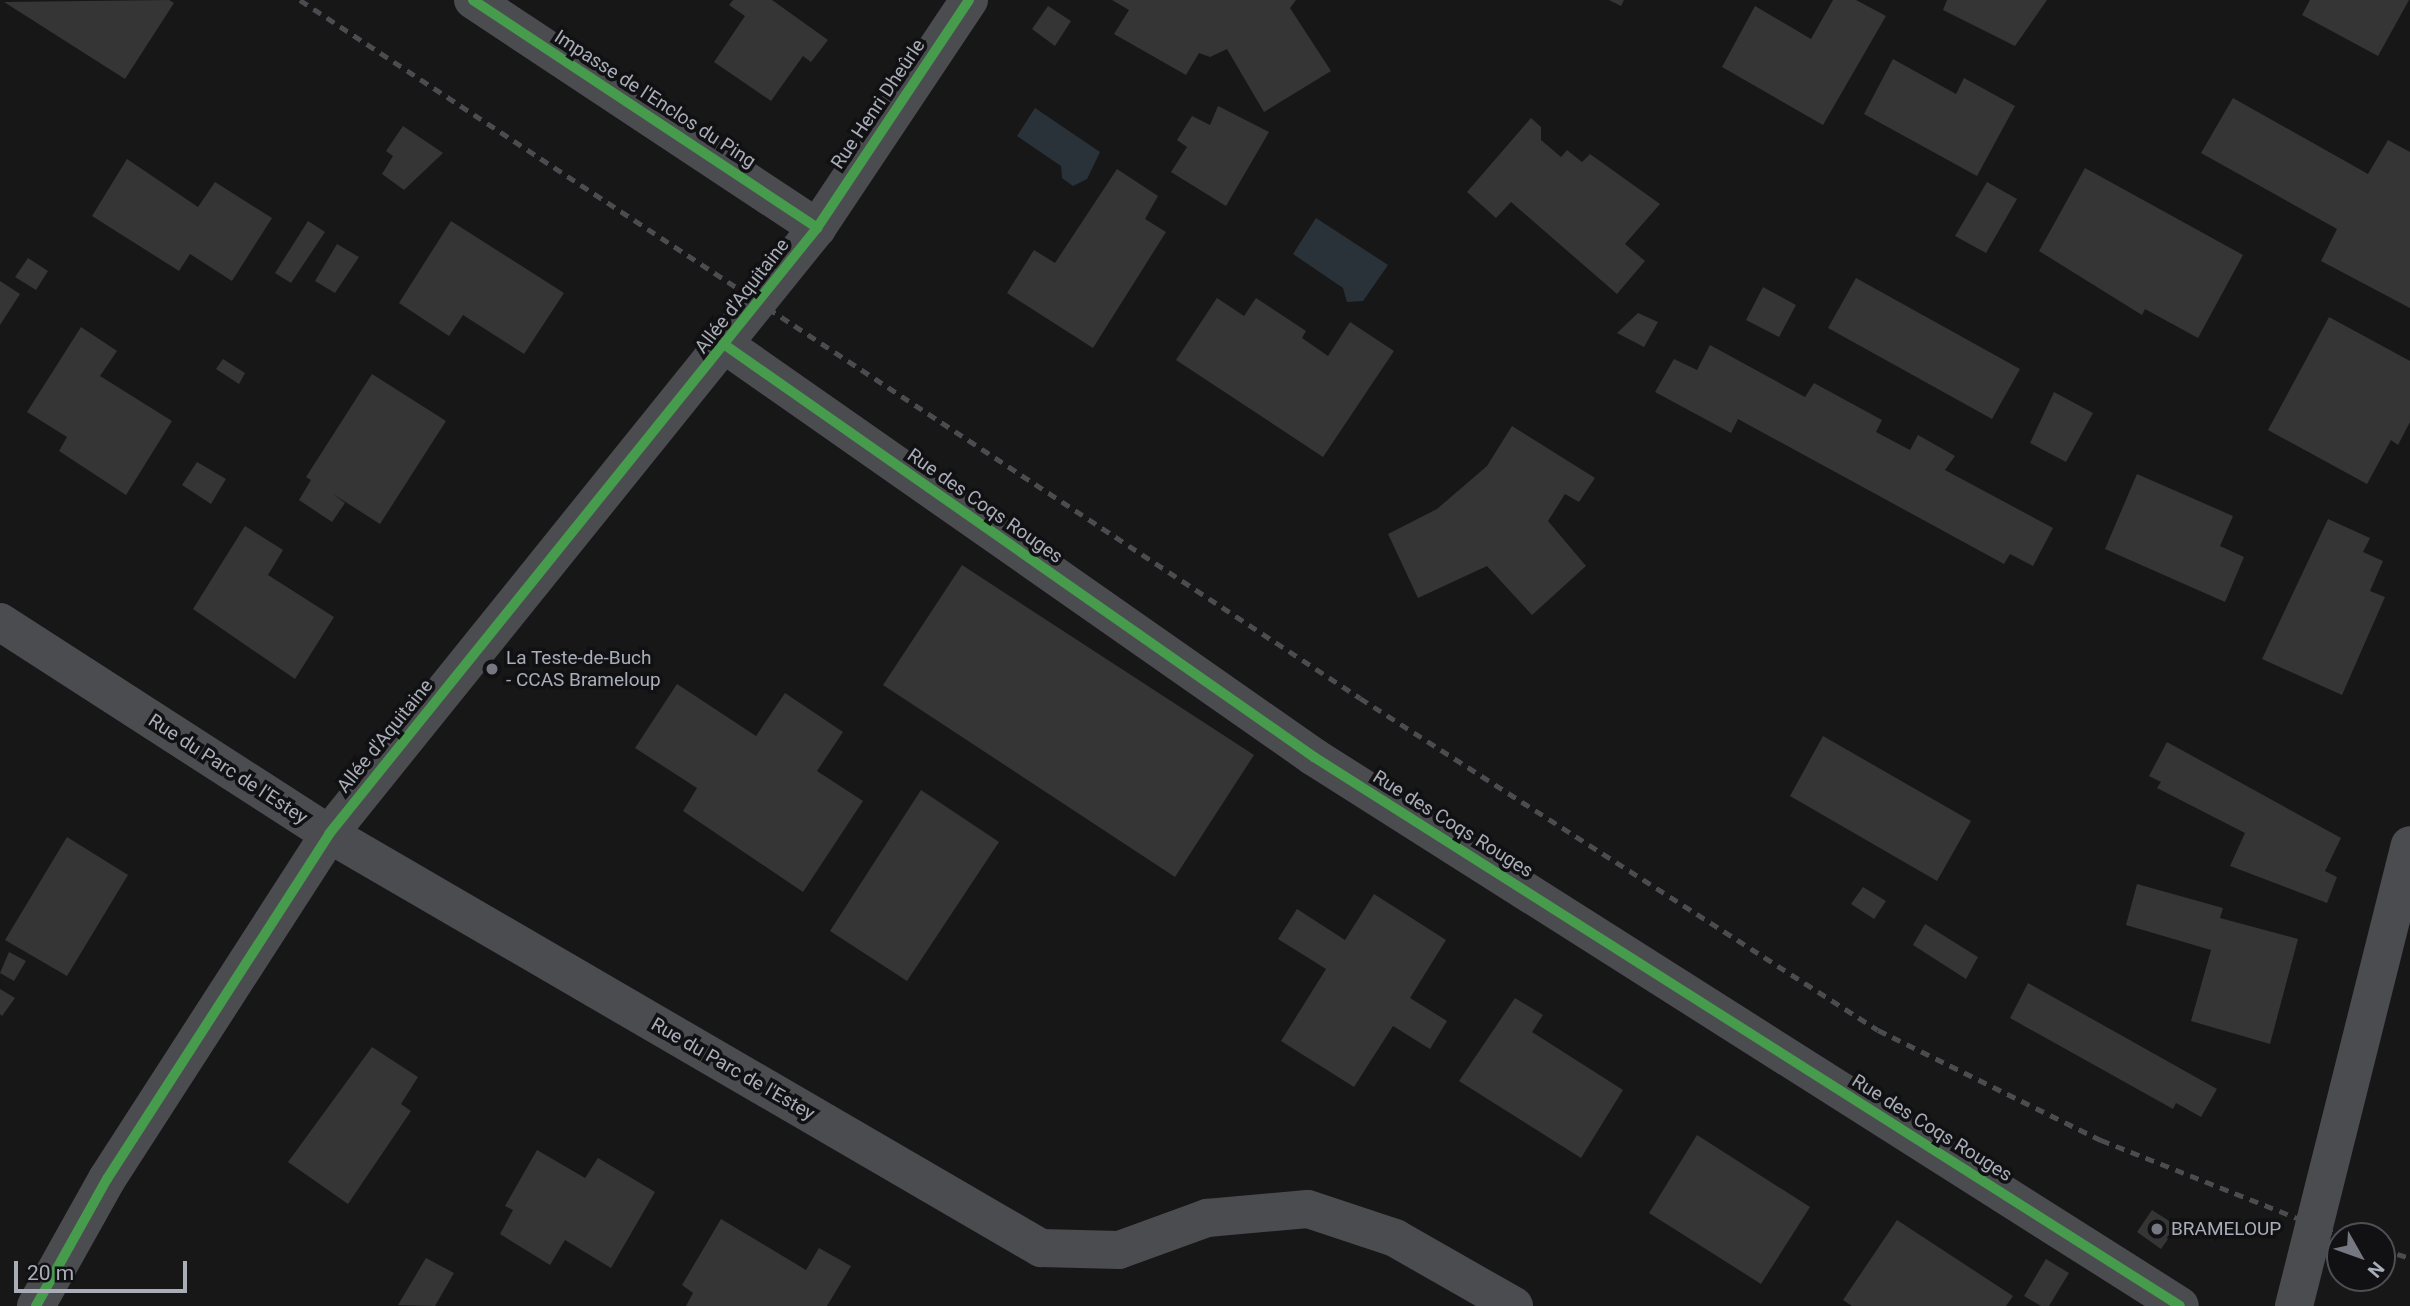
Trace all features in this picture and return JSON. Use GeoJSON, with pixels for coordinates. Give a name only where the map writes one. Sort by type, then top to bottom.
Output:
{"type":"FeatureCollection","features":[{"type":"Feature","properties":{"kind":"street","name":"Impasse de l'Enclos du Ping"},"geometry":{"type":"LineString","coordinates":[[473,0],[817,228]]}},
{"type":"Feature","properties":{"kind":"street","name":"Rue Henri Dheûrle"},"geometry":{"type":"LineString","coordinates":[[817,228],[968,0]]}},
{"type":"Feature","properties":{"kind":"street","name":"Allée d'Aquitaine"},"geometry":{"type":"LineString","coordinates":[[36,1306],[107,1179],[329,834],[817,228]]}},
{"type":"Feature","properties":{"kind":"street","name":"Rue des Coqs Rouges"},"geometry":{"type":"LineString","coordinates":[[725,345],[1314,757],[2180,1306]]}},
{"type":"Feature","properties":{"kind":"street","name":"Rue du Parc de l'Estey"},"geometry":{"type":"LineString","coordinates":[[0,622],[329,834],[1041,1248],[1119,1250],[1207,1218],[1308,1209],[1395,1238],[1514,1306]]}},
{"type":"Feature","properties":{"kind":"street"},"geometry":{"type":"LineString","coordinates":[[2294,1306],[2410,845]]}},
{"type":"Feature","properties":{"kind":"shaded area"},"geometry":{"type":"Polygon","coordinates":[[[1035,108],[1100,152],[1087,179],[1073,186],[1062,178],[1061,166],[1017,136],[1035,108]]]}},
{"type":"Feature","properties":{"kind":"shaded area"},"geometry":{"type":"Polygon","coordinates":[[[1316,218],[1388,265],[1363,301],[1347,302],[1343,288],[1293,254],[1316,218]]]}},
{"type":"Feature","properties":{"kind":"building"},"geometry":{"type":"Polygon","coordinates":[[[169,0],[174,3],[125,79],[4,2],[169,0]]]}},
{"type":"Feature","properties":{"kind":"building"},"geometry":{"type":"Polygon","coordinates":[[[733,0],[772,0],[828,40],[811,62],[803,56],[771,101],[714,62],[745,16],[729,5],[733,0]]]}},
{"type":"Feature","properties":{"kind":"building"},"geometry":{"type":"Polygon","coordinates":[[[1112,0],[1296,0],[1290,8],[1331,71],[1264,112],[1227,49],[1210,57],[1199,53],[1186,75],[1114,34],[1129,10],[1112,0]]]}},
{"type":"Feature","properties":{"kind":"building"},"geometry":{"type":"Polygon","coordinates":[[[1609,0],[1624,0],[1621,6],[1609,0]]]}},
{"type":"Feature","properties":{"kind":"building"},"geometry":{"type":"Polygon","coordinates":[[[1833,0],[1856,0],[1886,16],[1823,125],[1722,67],[1755,6],[1811,39],[1833,0]]]}},
{"type":"Feature","properties":{"kind":"building"},"geometry":{"type":"Polygon","coordinates":[[[1947,0],[2047,0],[2015,46],[1943,10],[1947,0]]]}},
{"type":"Feature","properties":{"kind":"building"},"geometry":{"type":"Polygon","coordinates":[[[2310,0],[2409,0],[2378,56],[2302,15],[2310,0]]]}},
{"type":"Feature","properties":{"kind":"building"},"geometry":{"type":"Polygon","coordinates":[[[1048,6],[1071,21],[1055,46],[1032,29],[1048,6]]]}},
{"type":"Feature","properties":{"kind":"building"},"geometry":{"type":"Polygon","coordinates":[[[1893,59],[1956,94],[1964,78],[2015,106],[1977,176],[1864,114],[1893,59]]]}},
{"type":"Feature","properties":{"kind":"building"},"geometry":{"type":"Polygon","coordinates":[[[2233,98],[2368,174],[2388,140],[2410,152],[2410,308],[2321,261],[2337,229],[2201,153],[2233,98]]]}},
{"type":"Feature","properties":{"kind":"building"},"geometry":{"type":"Polygon","coordinates":[[[1218,106],[1269,132],[1226,206],[1171,172],[1187,147],[1177,140],[1192,116],[1210,125],[1218,106]]]}},
{"type":"Feature","properties":{"kind":"building"},"geometry":{"type":"Polygon","coordinates":[[[1531,118],[1541,127],[1541,140],[1561,157],[1567,150],[1582,162],[1590,154],[1660,204],[1625,244],[1645,261],[1617,294],[1511,202],[1496,218],[1467,192],[1531,118]]]}},
{"type":"Feature","properties":{"kind":"building"},"geometry":{"type":"Polygon","coordinates":[[[403,126],[443,153],[404,190],[382,174],[393,156],[386,151],[403,126]]]}},
{"type":"Feature","properties":{"kind":"building"},"geometry":{"type":"Polygon","coordinates":[[[127,159],[198,207],[215,182],[272,218],[232,281],[190,254],[179,271],[92,216],[127,159]]]}},
{"type":"Feature","properties":{"kind":"building"},"geometry":{"type":"Polygon","coordinates":[[[2085,168],[2243,255],[2198,338],[2145,309],[2142,315],[2039,251],[2085,168]]]}},
{"type":"Feature","properties":{"kind":"building"},"geometry":{"type":"Polygon","coordinates":[[[1117,169],[1158,196],[1145,219],[1166,232],[1093,348],[1007,293],[1034,250],[1055,263],[1117,169]]]}},
{"type":"Feature","properties":{"kind":"building"},"geometry":{"type":"Polygon","coordinates":[[[1987,182],[2017,199],[1986,253],[1955,236],[1987,182]]]}},
{"type":"Feature","properties":{"kind":"building"},"geometry":{"type":"Polygon","coordinates":[[[308,221],[325,232],[291,283],[275,273],[308,221]]]}},
{"type":"Feature","properties":{"kind":"building"},"geometry":{"type":"Polygon","coordinates":[[[451,221],[564,293],[524,354],[463,315],[449,336],[399,303],[451,221]]]}},
{"type":"Feature","properties":{"kind":"building"},"geometry":{"type":"Polygon","coordinates":[[[337,244],[359,257],[335,293],[315,281],[337,244]]]}},
{"type":"Feature","properties":{"kind":"building"},"geometry":{"type":"Polygon","coordinates":[[[28,258],[48,271],[36,290],[15,277],[28,258]]]}},
{"type":"Feature","properties":{"kind":"building"},"geometry":{"type":"Polygon","coordinates":[[[1856,278],[2020,369],[1992,419],[1828,328],[1856,278]]]}},
{"type":"Feature","properties":{"kind":"building"},"geometry":{"type":"Polygon","coordinates":[[[0,281],[20,294],[0,325],[0,281]]]}},
{"type":"Feature","properties":{"kind":"building"},"geometry":{"type":"Polygon","coordinates":[[[1763,287],[1796,305],[1779,337],[1746,320],[1763,287]]]}},
{"type":"Feature","properties":{"kind":"building"},"geometry":{"type":"Polygon","coordinates":[[[1217,298],[1244,316],[1256,298],[1306,331],[1302,338],[1328,356],[1350,322],[1394,351],[1323,457],[1176,360],[1217,298]]]}},
{"type":"Feature","properties":{"kind":"building"},"geometry":{"type":"Polygon","coordinates":[[[1638,313],[1658,322],[1644,347],[1617,333],[1638,313]]]}},
{"type":"Feature","properties":{"kind":"building"},"geometry":{"type":"Polygon","coordinates":[[[2329,317],[2410,361],[2410,422],[2398,445],[2391,440],[2367,484],[2268,430],[2329,317]]]}},
{"type":"Feature","properties":{"kind":"building"},"geometry":{"type":"Polygon","coordinates":[[[81,327],[117,351],[100,376],[172,421],[126,495],[59,451],[67,437],[27,412],[81,327]]]}},
{"type":"Feature","properties":{"kind":"building"},"geometry":{"type":"Polygon","coordinates":[[[1710,345],[1805,397],[1814,383],[1882,420],[1876,432],[1910,450],[1918,435],[1955,456],[1945,470],[2053,528],[2033,566],[2010,554],[2004,564],[1738,419],[1731,433],[1655,392],[1674,359],[1697,370],[1710,345]]]}},
{"type":"Feature","properties":{"kind":"building"},"geometry":{"type":"Polygon","coordinates":[[[223,359],[245,373],[239,384],[216,369],[223,359]]]}},
{"type":"Feature","properties":{"kind":"building"},"geometry":{"type":"Polygon","coordinates":[[[372,374],[446,421],[380,524],[333,494],[345,503],[332,522],[299,500],[311,480],[306,477],[372,374]]]}},
{"type":"Feature","properties":{"kind":"building"},"geometry":{"type":"Polygon","coordinates":[[[2054,392],[2093,413],[2066,462],[2030,443],[2054,392]]]}},
{"type":"Feature","properties":{"kind":"building"},"geometry":{"type":"Polygon","coordinates":[[[1512,426],[1595,478],[1579,502],[1565,494],[1548,521],[1586,566],[1532,615],[1487,566],[1418,598],[1388,534],[1437,509],[1487,466],[1512,426]]]}},
{"type":"Feature","properties":{"kind":"building"},"geometry":{"type":"Polygon","coordinates":[[[197,462],[226,479],[211,504],[182,485],[197,462]]]}},
{"type":"Feature","properties":{"kind":"building"},"geometry":{"type":"Polygon","coordinates":[[[2137,474],[2233,516],[2220,546],[2244,557],[2225,602],[2105,549],[2137,474]]]}},
{"type":"Feature","properties":{"kind":"building"},"geometry":{"type":"Polygon","coordinates":[[[2328,519],[2370,538],[2363,552],[2383,561],[2370,591],[2385,597],[2342,695],[2262,659],[2328,519]]]}},
{"type":"Feature","properties":{"kind":"building"},"geometry":{"type":"Polygon","coordinates":[[[245,526],[283,550],[268,575],[334,617],[295,679],[193,609],[245,526]]]}},
{"type":"Feature","properties":{"kind":"building"},"geometry":{"type":"Polygon","coordinates":[[[962,565],[1254,755],[1175,877],[883,685],[962,565]]]}},
{"type":"Feature","properties":{"kind":"building"},"geometry":{"type":"Polygon","coordinates":[[[677,684],[756,736],[785,693],[843,732],[817,771],[863,801],[803,892],[683,811],[697,788],[635,748],[677,684]]]}},
{"type":"Feature","properties":{"kind":"building"},"geometry":{"type":"Polygon","coordinates":[[[1823,736],[1971,821],[1937,881],[1790,796],[1823,736]]]}},
{"type":"Feature","properties":{"kind":"building"},"geometry":{"type":"Polygon","coordinates":[[[2167,742],[2341,838],[2325,871],[2337,877],[2327,903],[2230,866],[2245,833],[2157,788],[2161,782],[2149,776],[2167,742]]]}},
{"type":"Feature","properties":{"kind":"building"},"geometry":{"type":"Polygon","coordinates":[[[921,790],[999,842],[907,981],[830,931],[921,790]]]}},
{"type":"Feature","properties":{"kind":"building"},"geometry":{"type":"Polygon","coordinates":[[[67,837],[128,875],[67,976],[5,940],[67,837]]]}},
{"type":"Feature","properties":{"kind":"building"},"geometry":{"type":"Polygon","coordinates":[[[2137,884],[2223,908],[2220,918],[2298,939],[2270,1044],[2191,1021],[2211,950],[2126,925],[2137,884]]]}},
{"type":"Feature","properties":{"kind":"building"},"geometry":{"type":"Polygon","coordinates":[[[1863,887],[1886,901],[1874,919],[1851,904],[1863,887]]]}},
{"type":"Feature","properties":{"kind":"building"},"geometry":{"type":"Polygon","coordinates":[[[1374,894],[1446,940],[1410,998],[1447,1021],[1430,1049],[1393,1026],[1354,1087],[1281,1041],[1326,969],[1278,939],[1297,909],[1345,940],[1374,894]]]}},
{"type":"Feature","properties":{"kind":"building"},"geometry":{"type":"Polygon","coordinates":[[[1925,924],[1978,957],[1966,979],[1913,945],[1925,924]]]}},
{"type":"Feature","properties":{"kind":"building"},"geometry":{"type":"Polygon","coordinates":[[[9,952],[26,961],[14,981],[0,973],[9,952]]]}},
{"type":"Feature","properties":{"kind":"building"},"geometry":{"type":"Polygon","coordinates":[[[2028,983],[2217,1089],[2201,1117],[2176,1103],[2173,1109],[2010,1018],[2028,983]]]}},
{"type":"Feature","properties":{"kind":"building"},"geometry":{"type":"Polygon","coordinates":[[[0,989],[15,998],[2,1016],[0,1014],[0,989]]]}},
{"type":"Feature","properties":{"kind":"building"},"geometry":{"type":"Polygon","coordinates":[[[1515,998],[1543,1015],[1532,1032],[1623,1090],[1581,1158],[1459,1081],[1515,998]]]}},
{"type":"Feature","properties":{"kind":"building"},"geometry":{"type":"Polygon","coordinates":[[[372,1047],[418,1077],[401,1104],[411,1111],[348,1204],[288,1162],[372,1047]]]}},
{"type":"Feature","properties":{"kind":"building"},"geometry":{"type":"Polygon","coordinates":[[[1697,1135],[1810,1207],[1761,1284],[1649,1213],[1697,1135]]]}},
{"type":"Feature","properties":{"kind":"building"},"geometry":{"type":"Polygon","coordinates":[[[537,1150],[585,1178],[598,1158],[655,1192],[611,1268],[565,1240],[550,1265],[500,1234],[513,1210],[505,1206],[537,1150]]]}},
{"type":"Feature","properties":{"kind":"building","name":"BRAMELOUP"},"geometry":{"type":"Polygon","coordinates":[[[2152,1210],[2177,1226],[2161,1249],[2137,1232],[2152,1210]]]}},
{"type":"Feature","properties":{"kind":"building"},"geometry":{"type":"Polygon","coordinates":[[[721,1219],[806,1270],[819,1248],[851,1266],[827,1306],[686,1306],[693,1293],[682,1285],[721,1219]]]}},
{"type":"Feature","properties":{"kind":"building"},"geometry":{"type":"Polygon","coordinates":[[[1897,1220],[2013,1296],[2006,1306],[1852,1306],[1843,1300],[1897,1220]]]}},
{"type":"Feature","properties":{"kind":"building"},"geometry":{"type":"Polygon","coordinates":[[[426,1258],[454,1273],[435,1306],[398,1305],[426,1258]]]}},
{"type":"Feature","properties":{"kind":"building"},"geometry":{"type":"Polygon","coordinates":[[[2046,1259],[2069,1273],[2049,1306],[2041,1306],[2024,1296],[2046,1259]]]}},
{"type":"Feature","properties":{"kind":"railway"},"geometry":{"type":"LineString","coordinates":[[300,0],[1360,698],[1878,1030],[2101,1140],[2326,1230]]}},
{"type":"Feature","properties":{"kind":"railway"},"geometry":{"type":"LineString","coordinates":[[2396,1254],[2410,1258]]}},
{"type":"Feature","properties":{"kind":"cycle path"},"geometry":{"type":"LineString","coordinates":[[473,0],[817,228]]}},
{"type":"Feature","properties":{"kind":"cycle path"},"geometry":{"type":"LineString","coordinates":[[36,1306],[107,1179],[329,834],[817,228],[969,0]]}},
{"type":"Feature","properties":{"kind":"cycle path"},"geometry":{"type":"LineString","coordinates":[[725,345],[1314,757],[2180,1306]]}},
{"type":"Feature","properties":{"kind":"place","name":"La Teste-de-Buch - CCAS Brameloup"},"geometry":{"type":"Point","coordinates":[492,669]}},
{"type":"Feature","properties":{"kind":"place","name":"BRAMELOUP"},"geometry":{"type":"Point","coordinates":[2157,1229]}}]}
